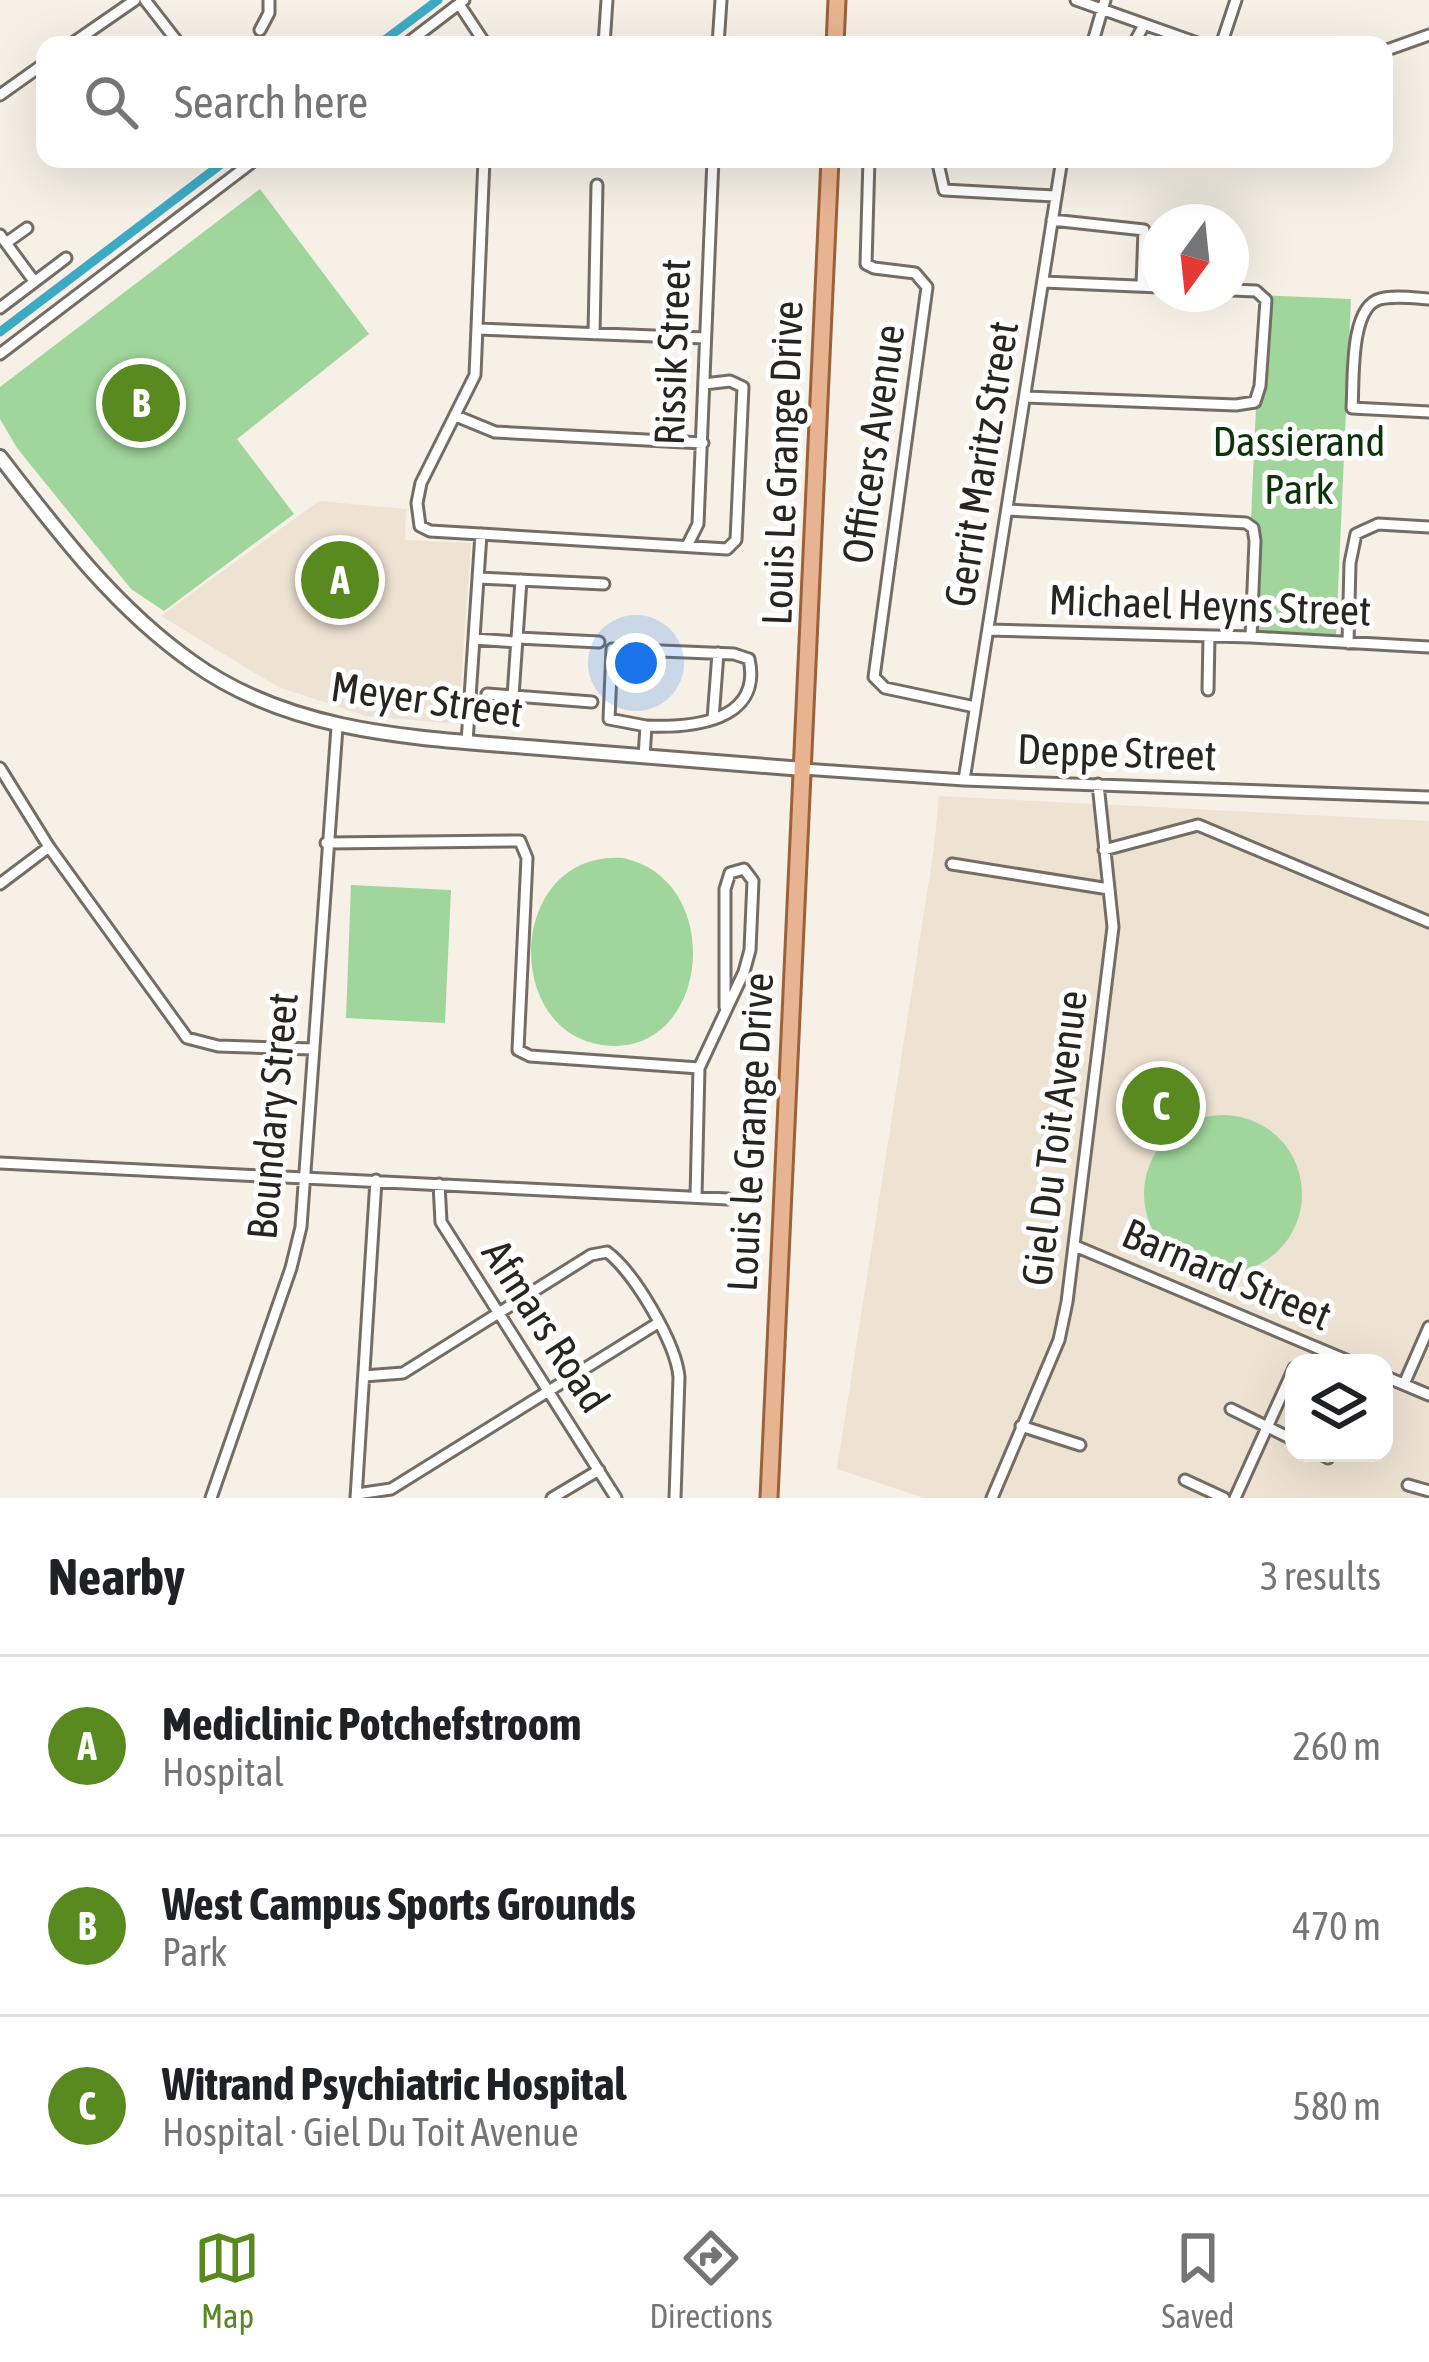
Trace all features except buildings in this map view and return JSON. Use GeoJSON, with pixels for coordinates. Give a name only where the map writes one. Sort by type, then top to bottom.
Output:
{"type":"FeatureCollection","features":[{"type":"Feature","properties":{"kind":"main road"},"geometry":{"type":"LineString","coordinates":[[835,36],[837,0]]}},
{"type":"Feature","properties":{"kind":"main road","name":"Louis Le Grange Drive"},"geometry":{"type":"LineString","coordinates":[[803,769],[830,168]]}},
{"type":"Feature","properties":{"kind":"main road","name":"Louis le Grange Drive"},"geometry":{"type":"LineString","coordinates":[[770,1498],[803,769]]}},
{"type":"Feature","properties":{"kind":"street"},"geometry":{"type":"LineString","coordinates":[[83,36],[135,0]]}},
{"type":"Feature","properties":{"kind":"street"},"geometry":{"type":"LineString","coordinates":[[146,0],[173,36]]}},
{"type":"Feature","properties":{"kind":"street"},"geometry":{"type":"LineString","coordinates":[[260,30],[269,13],[269,0]]}},
{"type":"Feature","properties":{"kind":"street"},"geometry":{"type":"LineString","coordinates":[[605,36],[607,0]]}},
{"type":"Feature","properties":{"kind":"street"},"geometry":{"type":"LineString","coordinates":[[719,36],[721,0]]}},
{"type":"Feature","properties":{"kind":"street"},"geometry":{"type":"LineString","coordinates":[[1076,0],[1104,5],[1176,36]]}},
{"type":"Feature","properties":{"kind":"street"},"geometry":{"type":"LineString","coordinates":[[1224,36],[1236,0]]}},
{"type":"Feature","properties":{"kind":"street"},"geometry":{"type":"LineString","coordinates":[[417,36],[461,2],[481,36]]}},
{"type":"Feature","properties":{"kind":"street"},"geometry":{"type":"LineString","coordinates":[[1095,36],[1104,5]]}},
{"type":"Feature","properties":{"kind":"street"},"geometry":{"type":"LineString","coordinates":[[1137,36],[1144,25]]}},
{"type":"Feature","properties":{"kind":"street"},"geometry":{"type":"LineString","coordinates":[[1393,48],[1429,35]]}},
{"type":"Feature","properties":{"kind":"street"},"geometry":{"type":"LineString","coordinates":[[0,95],[36,69]]}},
{"type":"Feature","properties":{"kind":"street"},"geometry":{"type":"LineString","coordinates":[[0,354],[244,168]]}},
{"type":"Feature","properties":{"kind":"street"},"geometry":{"type":"LineString","coordinates":[[484,168],[474,381],[421,483],[417,522],[424,530],[688,544],[698,550],[722,550],[736,540],[743,387],[730,381],[704,384]]}},
{"type":"Feature","properties":{"kind":"street","name":"Rissik Street"},"geometry":{"type":"LineString","coordinates":[[688,544],[697,532],[703,443],[713,168]]}},
{"type":"Feature","properties":{"kind":"street","name":"Officers Avenue"},"geometry":{"type":"LineString","coordinates":[[868,168],[866,264],[916,272],[927,287],[874,677],[885,688],[975,707]]}},
{"type":"Feature","properties":{"kind":"street"},"geometry":{"type":"LineString","coordinates":[[939,168],[944,190],[1055,196]]}},
{"type":"Feature","properties":{"kind":"street","name":"Gerrit Maritz Street"},"geometry":{"type":"LineString","coordinates":[[964,780],[1060,168]]}},
{"type":"Feature","properties":{"kind":"street"},"geometry":{"type":"LineString","coordinates":[[594,334],[597,185]]}},
{"type":"Feature","properties":{"kind":"street"},"geometry":{"type":"LineString","coordinates":[[1052,220],[1141,230]]}},
{"type":"Feature","properties":{"kind":"street"},"geometry":{"type":"LineString","coordinates":[[26,228],[3,239],[34,281]]}},
{"type":"Feature","properties":{"kind":"street"},"geometry":{"type":"LineString","coordinates":[[0,308],[66,258]]}},
{"type":"Feature","properties":{"kind":"street"},"geometry":{"type":"LineString","coordinates":[[1044,282],[1141,286]]}},
{"type":"Feature","properties":{"kind":"street"},"geometry":{"type":"LineString","coordinates":[[1025,397],[1256,402],[1266,300],[1249,291]]}},
{"type":"Feature","properties":{"kind":"street"},"geometry":{"type":"LineString","coordinates":[[1429,299],[1381,298],[1368,306],[1357,330],[1352,408],[1429,412]]}},
{"type":"Feature","properties":{"kind":"street"},"geometry":{"type":"LineString","coordinates":[[478,329],[705,338]]}},
{"type":"Feature","properties":{"kind":"street"},"geometry":{"type":"LineString","coordinates":[[456,416],[495,432],[703,443]]}},
{"type":"Feature","properties":{"kind":"street","name":"Meyer Street"},"geometry":{"type":"LineString","coordinates":[[0,458],[95,578],[155,634],[226,683],[337,727],[803,769]]}},
{"type":"Feature","properties":{"kind":"street"},"geometry":{"type":"LineString","coordinates":[[1006,510],[1246,523],[1253,528],[1256,541],[1251,637]]}},
{"type":"Feature","properties":{"kind":"street"},"geometry":{"type":"LineString","coordinates":[[1348,643],[1350,563],[1356,534],[1378,524],[1429,526]]}},
{"type":"Feature","properties":{"kind":"street"},"geometry":{"type":"LineString","coordinates":[[467,742],[481,534]]}},
{"type":"Feature","properties":{"kind":"street"},"geometry":{"type":"LineString","coordinates":[[478,578],[604,584]]}},
{"type":"Feature","properties":{"kind":"street"},"geometry":{"type":"LineString","coordinates":[[513,696],[521,580]]}},
{"type":"Feature","properties":{"kind":"street","name":"Michael Heyns Street"},"geometry":{"type":"LineString","coordinates":[[988,630],[1429,647]]}},
{"type":"Feature","properties":{"kind":"street"},"geometry":{"type":"LineString","coordinates":[[1208,690],[1209,636]]}},
{"type":"Feature","properties":{"kind":"street"},"geometry":{"type":"LineString","coordinates":[[474,639],[599,642]]}},
{"type":"Feature","properties":{"kind":"street"},"geometry":{"type":"LineString","coordinates":[[612,649],[744,656],[751,667],[741,705],[728,717],[713,719],[646,725],[609,719],[612,649]]}},
{"type":"Feature","properties":{"kind":"street"},"geometry":{"type":"LineString","coordinates":[[713,719],[718,653]]}},
{"type":"Feature","properties":{"kind":"street"},"geometry":{"type":"LineString","coordinates":[[487,694],[592,702]]}},
{"type":"Feature","properties":{"kind":"street"},"geometry":{"type":"LineString","coordinates":[[644,757],[646,725]]}},
{"type":"Feature","properties":{"kind":"street","name":"Boundary Street"},"geometry":{"type":"LineString","coordinates":[[211,1498],[297,1250],[307,1177],[337,727]]}},
{"type":"Feature","properties":{"kind":"street"},"geometry":{"type":"LineString","coordinates":[[0,768],[49,847],[187,1038],[218,1046],[313,1049]]}},
{"type":"Feature","properties":{"kind":"street","name":"Deppe Street"},"geometry":{"type":"LineString","coordinates":[[803,769],[964,780],[1429,797]]}},
{"type":"Feature","properties":{"kind":"street","name":"Giel Du Toit Avenue"},"geometry":{"type":"LineString","coordinates":[[993,1492],[1063,1328],[1113,926],[1098,784]]}},
{"type":"Feature","properties":{"kind":"street"},"geometry":{"type":"LineString","coordinates":[[1104,850],[1198,825],[1429,922]]}},
{"type":"Feature","properties":{"kind":"street"},"geometry":{"type":"LineString","coordinates":[[326,843],[520,841],[527,858],[518,1050],[530,1056],[699,1068]]}},
{"type":"Feature","properties":{"kind":"street"},"geometry":{"type":"LineString","coordinates":[[0,884],[49,847]]}},
{"type":"Feature","properties":{"kind":"street"},"geometry":{"type":"LineString","coordinates":[[952,864],[1109,889]]}},
{"type":"Feature","properties":{"kind":"street"},"geometry":{"type":"LineString","coordinates":[[696,1197],[699,1068],[744,973],[750,950],[753,881],[744,869],[730,873],[724,889],[725,1007]]}},
{"type":"Feature","properties":{"kind":"street"},"geometry":{"type":"LineString","coordinates":[[0,1163],[728,1198]]}},
{"type":"Feature","properties":{"kind":"street"},"geometry":{"type":"LineString","coordinates":[[376,1180],[357,1496],[391,1489],[658,1323]]}},
{"type":"Feature","properties":{"kind":"street","name":"Afmars Road"},"geometry":{"type":"LineString","coordinates":[[439,1184],[441,1222],[616,1498]]}},
{"type":"Feature","properties":{"kind":"street","name":"Barnard Street"},"geometry":{"type":"LineString","coordinates":[[1075,1246],[1332,1354]]}},
{"type":"Feature","properties":{"kind":"street"},"geometry":{"type":"LineString","coordinates":[[364,1376],[403,1373],[595,1254],[609,1253],[658,1323],[679,1367],[675,1498]]}},
{"type":"Feature","properties":{"kind":"street"},"geometry":{"type":"LineString","coordinates":[[1404,1384],[1429,1327]]}},
{"type":"Feature","properties":{"kind":"street"},"geometry":{"type":"LineString","coordinates":[[1300,1354],[1305,1343]]}},
{"type":"Feature","properties":{"kind":"street"},"geometry":{"type":"LineString","coordinates":[[1393,1380],[1429,1395]]}},
{"type":"Feature","properties":{"kind":"street"},"geometry":{"type":"LineString","coordinates":[[1235,1498],[1285,1390]]}},
{"type":"Feature","properties":{"kind":"street"},"geometry":{"type":"LineString","coordinates":[[1231,1409],[1285,1435]]}},
{"type":"Feature","properties":{"kind":"street"},"geometry":{"type":"LineString","coordinates":[[1021,1426],[1080,1445]]}},
{"type":"Feature","properties":{"kind":"street"},"geometry":{"type":"LineString","coordinates":[[552,1498],[599,1470]]}},
{"type":"Feature","properties":{"kind":"street"},"geometry":{"type":"LineString","coordinates":[[1185,1480],[1224,1498]]}},
{"type":"Feature","properties":{"kind":"street"},"geometry":{"type":"LineString","coordinates":[[1408,1485],[1429,1491]]}},
{"type":"Feature","properties":{"kind":"shaded area"},"geometry":{"type":"Polygon","coordinates":[[[319,501],[406,509],[405,540],[471,543],[458,724],[366,716],[278,687],[161,616],[319,501]]]}},
{"type":"Feature","properties":{"kind":"shaded area"},"geometry":{"type":"Polygon","coordinates":[[[939,796],[1429,821],[1429,1498],[924,1498],[837,1469],[939,796]]]}},
{"type":"Feature","properties":{"kind":"green space"},"geometry":{"type":"Polygon","coordinates":[[[260,189],[369,334],[237,439],[294,514],[164,611],[131,589],[17,448],[0,419],[0,387],[260,189]]]}},
{"type":"Feature","properties":{"kind":"green space","name":"Dassierand Park"},"geometry":{"type":"Polygon","coordinates":[[[1261,295],[1351,299],[1336,636],[1246,632],[1261,295]]]}},
{"type":"Feature","properties":{"kind":"green space"},"geometry":{"type":"Polygon","coordinates":[[[623,858],[657,873],[679,899],[691,931],[692,965],[684,998],[666,1025],[638,1042],[602,1045],[569,1032],[546,1008],[534,977],[532,943],[539,910],[557,882],[585,863],[623,858]]]}},
{"type":"Feature","properties":{"kind":"green space"},"geometry":{"type":"Polygon","coordinates":[[[351,885],[451,890],[445,1023],[346,1018],[351,885]]]}},
{"type":"Feature","properties":{"kind":"green space"},"geometry":{"type":"Polygon","coordinates":[[[1223,1115],[1253,1121],[1279,1138],[1296,1164],[1302,1194],[1296,1224],[1279,1250],[1253,1267],[1223,1273],[1193,1267],[1167,1250],[1150,1224],[1144,1194],[1150,1164],[1167,1138],[1193,1121],[1223,1115]]]}},
{"type":"Feature","properties":{"kind":"waterway"},"geometry":{"type":"LineString","coordinates":[[390,36],[438,0]]}},
{"type":"Feature","properties":{"kind":"waterway"},"geometry":{"type":"LineString","coordinates":[[0,332],[216,168]]}},
{"type":"Feature","properties":{"kind":"place","name":"West Campus Sports Grounds"},"geometry":{"type":"Point","coordinates":[141,403]}},
{"type":"Feature","properties":{"kind":"place","name":"Mediclinic Potchefstroom"},"geometry":{"type":"Point","coordinates":[340,580]}},
{"type":"Feature","properties":{"kind":"place","name":"Witrand Psychiatric Hospital"},"geometry":{"type":"Point","coordinates":[1161,1106]}}]}
